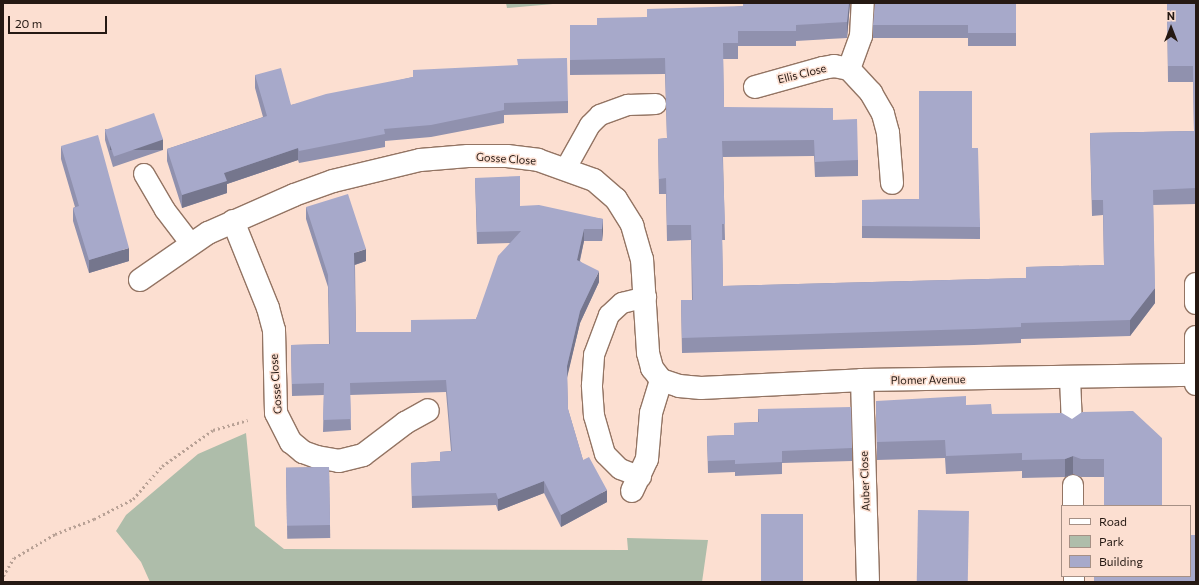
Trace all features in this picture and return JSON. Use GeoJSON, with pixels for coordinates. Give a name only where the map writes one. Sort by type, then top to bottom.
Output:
{"type":"FeatureCollection","features":[{"type":"Feature","properties":{"kind":"street"},"geometry":{"type":"LineString","coordinates":[[863,3],[861,36],[849,70],[862,81],[883,114],[888,133],[892,183]]}},
{"type":"Feature","properties":{"kind":"street","name":"Ellis Close"},"geometry":{"type":"LineString","coordinates":[[755,87],[823,68],[842,67],[849,70]]}},
{"type":"Feature","properties":{"kind":"street","name":"Gosse Close"},"geometry":{"type":"LineString","coordinates":[[140,280],[191,244],[233,221],[333,181],[420,160],[507,156],[538,160],[566,168],[594,180],[616,199],[632,225],[642,259],[646,297],[648,353],[652,368],[661,380]]}},
{"type":"Feature","properties":{"kind":"street","name":"Gosse Close"},"geometry":{"type":"LineString","coordinates":[[233,221],[268,308],[274,330],[276,413],[291,442],[303,452],[339,461],[363,455],[405,423],[428,410]]}},
{"type":"Feature","properties":{"kind":"street"},"geometry":{"type":"LineString","coordinates":[[1196,284],[1196,303]]}},
{"type":"Feature","properties":{"kind":"street"},"geometry":{"type":"LineString","coordinates":[[1196,337],[1196,384]]}},
{"type":"Feature","properties":{"kind":"street","name":"Plomer Avenue"},"geometry":{"type":"LineString","coordinates":[[661,380],[679,386],[701,388],[862,380],[1196,375]]}},
{"type":"Feature","properties":{"kind":"street"},"geometry":{"type":"LineString","coordinates":[[637,484],[647,459],[654,398],[661,380]]}},
{"type":"Feature","properties":{"kind":"street","name":"Auber Close"},"geometry":{"type":"LineString","coordinates":[[862,380],[868,582]]}},
{"type":"Feature","properties":{"kind":"lane"},"geometry":{"type":"LineString","coordinates":[[566,168],[590,124],[600,115],[628,105],[656,104]]}},
{"type":"Feature","properties":{"kind":"lane"},"geometry":{"type":"LineString","coordinates":[[144,174],[165,210],[191,244]]}},
{"type":"Feature","properties":{"kind":"lane"},"geometry":{"type":"LineString","coordinates":[[637,484],[605,454],[594,416],[592,385],[594,355],[610,315],[622,303],[646,297]]}},
{"type":"Feature","properties":{"kind":"lane"},"geometry":{"type":"LineString","coordinates":[[1070,378],[1072,425]]}},
{"type":"Feature","properties":{"kind":"lane"},"geometry":{"type":"LineString","coordinates":[[1073,485],[1073,505]]}},
{"type":"Feature","properties":{"kind":"path"},"geometry":{"type":"LineString","coordinates":[[3,576],[14,558],[48,538],[94,519],[133,499],[162,466],[212,430],[276,413]]}},
{"type":"Feature","properties":{"kind":"green space"},"geometry":{"type":"Polygon","coordinates":[[[506,3],[564,3],[507,8],[506,3]]]}},
{"type":"Feature","properties":{"kind":"green space"},"geometry":{"type":"Polygon","coordinates":[[[246,433],[255,526],[284,549],[628,550],[627,538],[708,540],[702,582],[150,582],[141,562],[116,531],[126,515],[198,454],[246,433]]]}},
{"type":"Feature","properties":{"kind":"building"},"geometry":{"type":"Polygon","coordinates":[[[743,3],[849,3],[847,22],[796,25],[796,31],[738,31],[738,43],[723,43],[724,107],[833,108],[833,120],[857,119],[858,160],[815,162],[814,140],[722,141],[725,224],[722,224],[723,286],[1026,278],[1026,267],[1104,265],[1103,200],[1092,200],[1090,133],[1194,131],[1193,66],[1168,66],[1167,3],[1196,3],[1196,188],[1153,190],[1155,288],[1130,320],[1021,323],[1021,327],[974,329],[682,338],[681,300],[693,300],[691,225],[667,225],[666,178],[659,179],[658,139],[667,138],[665,58],[570,60],[570,25],[597,25],[597,18],[647,17],[647,9],[743,6],[743,3]]]}},
{"type":"Feature","properties":{"kind":"building"},"geometry":{"type":"Polygon","coordinates":[[[875,3],[1016,3],[1016,33],[968,33],[968,25],[873,25],[875,3]]]}},
{"type":"Feature","properties":{"kind":"building"},"geometry":{"type":"Polygon","coordinates":[[[567,58],[568,101],[504,103],[504,110],[431,125],[384,129],[385,134],[299,151],[298,148],[224,173],[227,181],[182,195],[167,149],[267,116],[255,75],[281,68],[291,105],[326,94],[413,77],[413,70],[518,65],[517,59],[567,58]]]}},
{"type":"Feature","properties":{"kind":"building"},"geometry":{"type":"Polygon","coordinates":[[[919,91],[972,91],[972,148],[978,148],[980,227],[862,226],[862,200],[919,199],[919,91]]]}},
{"type":"Feature","properties":{"kind":"building"},"geometry":{"type":"Polygon","coordinates":[[[154,113],[163,139],[114,156],[105,130],[154,113]]]}},
{"type":"Feature","properties":{"kind":"building"},"geometry":{"type":"Polygon","coordinates":[[[98,135],[129,248],[89,260],[73,208],[79,206],[61,146],[98,135]]]}},
{"type":"Feature","properties":{"kind":"building"},"geometry":{"type":"Polygon","coordinates":[[[520,176],[520,206],[539,205],[603,219],[602,229],[584,229],[577,260],[599,271],[580,311],[567,366],[568,409],[583,460],[589,457],[607,490],[561,515],[544,481],[498,499],[496,493],[412,496],[411,463],[440,461],[440,452],[452,451],[446,380],[350,383],[351,419],[323,420],[324,383],[292,384],[291,345],[330,344],[328,275],[306,207],[348,194],[366,249],[354,253],[356,332],[411,332],[411,320],[476,319],[498,256],[521,231],[477,232],[475,178],[520,176]]]}},
{"type":"Feature","properties":{"kind":"building"},"geometry":{"type":"Polygon","coordinates":[[[966,396],[966,405],[991,404],[992,414],[1062,413],[1072,419],[1082,412],[1133,411],[1162,438],[1162,505],[1104,505],[1104,459],[1081,459],[1073,456],[1065,459],[1022,460],[1022,453],[946,456],[945,440],[877,442],[876,401],[966,396]]]}},
{"type":"Feature","properties":{"kind":"building"},"geometry":{"type":"Polygon","coordinates":[[[851,407],[852,448],[782,451],[782,462],[735,464],[735,460],[708,461],[707,436],[734,435],[734,423],[759,422],[758,409],[851,407]]]}},
{"type":"Feature","properties":{"kind":"building"},"geometry":{"type":"Polygon","coordinates":[[[329,467],[330,525],[287,526],[286,468],[329,467]]]}},
{"type":"Feature","properties":{"kind":"building"},"geometry":{"type":"Polygon","coordinates":[[[918,510],[969,511],[968,582],[917,581],[918,510]]]}},
{"type":"Feature","properties":{"kind":"building"},"geometry":{"type":"Polygon","coordinates":[[[761,514],[803,514],[803,582],[761,582],[761,514]]]}},
{"type":"Feature","properties":{"kind":"building"},"geometry":{"type":"Polygon","coordinates":[[[1191,535],[1196,535],[1196,582],[1094,582],[1094,577],[1191,577],[1191,535]]]}}]}
